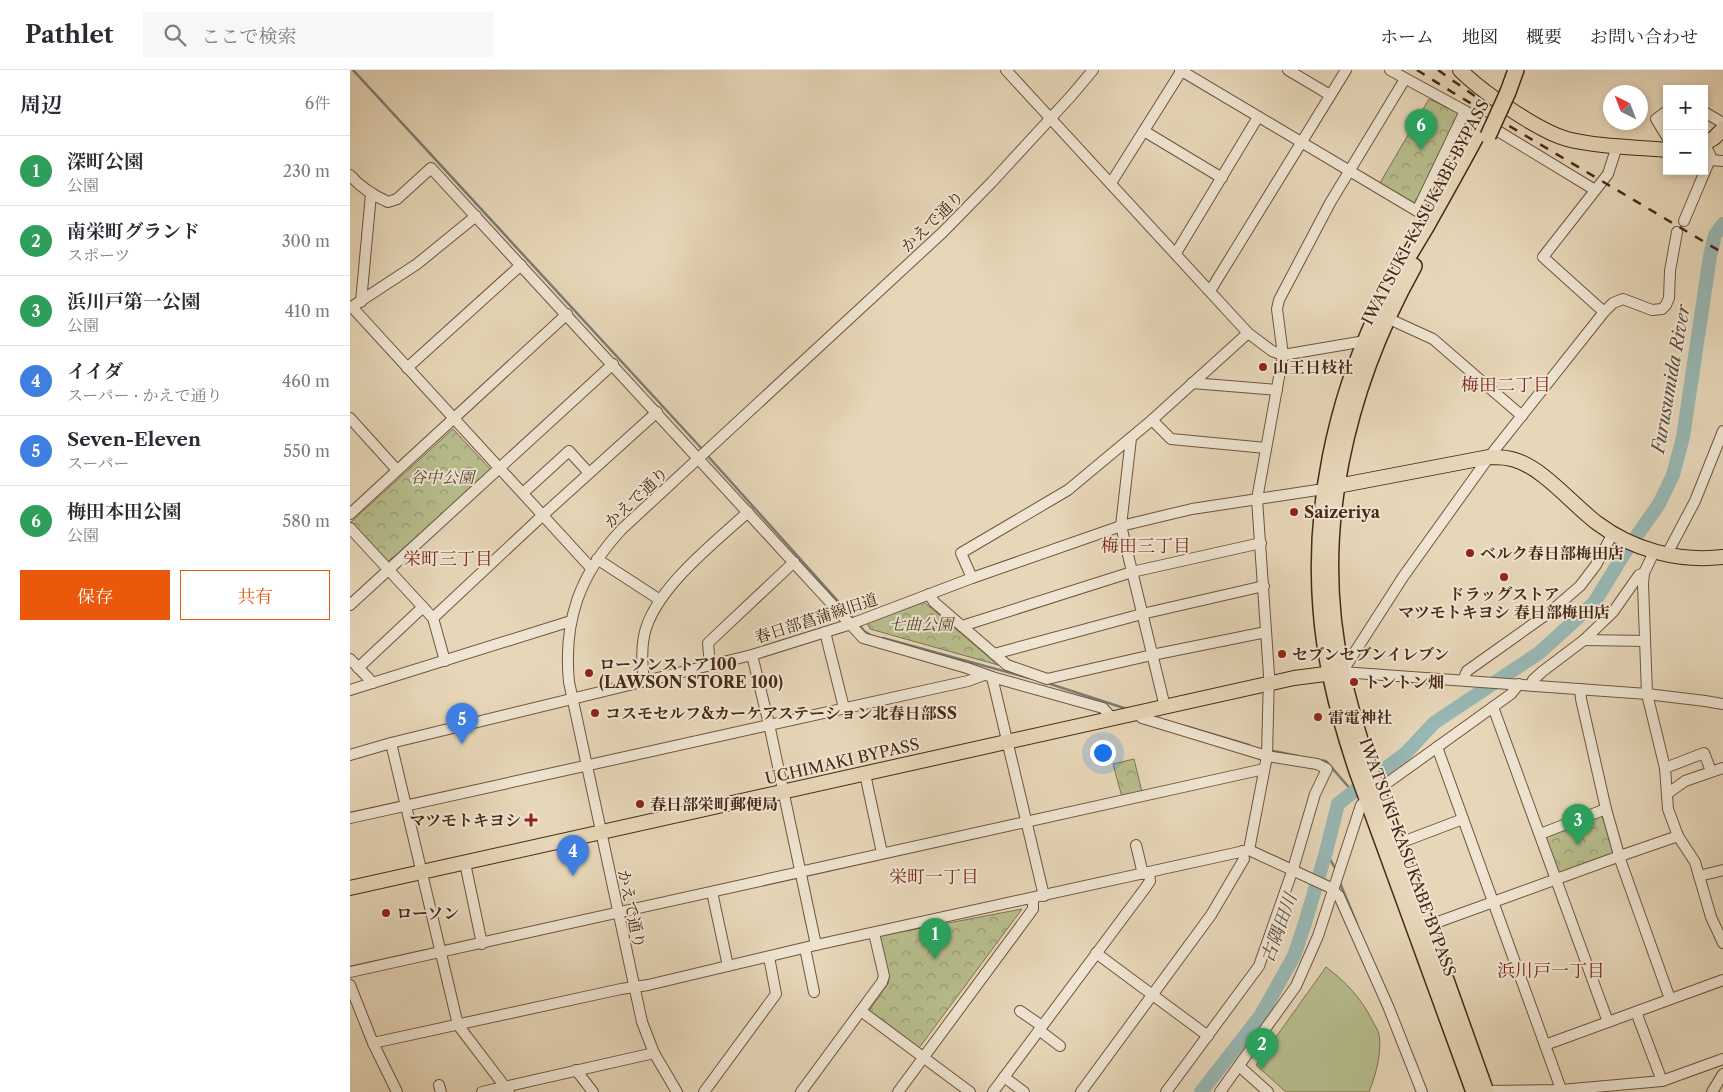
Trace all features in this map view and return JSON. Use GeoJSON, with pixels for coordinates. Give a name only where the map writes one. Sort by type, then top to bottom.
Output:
{"type":"FeatureCollection","features":[{"type":"Feature","properties":{"kind":"highway","name":"IWATSUKI-KASUKABE BYPASS"},"geometry":{"type":"LineString","coordinates":[[1504,89],[1506,70]]}},
{"type":"Feature","properties":{"kind":"highway","name":"IWATSUKI-KASUKABE BYPASS"},"geometry":{"type":"LineString","coordinates":[[1331,488],[1341,460],[1356,398],[1366,367],[1387,318],[1504,89],[1516,70]]}},
{"type":"Feature","properties":{"kind":"highway","name":"IWATSUKI-KASUKABE BYPASS"},"geometry":{"type":"LineString","coordinates":[[1481,1092],[1359,758],[1336,672],[1330,559],[1331,488],[1337,426],[1365,341],[1393,282],[1483,133]]}},
{"type":"Feature","properties":{"kind":"highway","name":"IWATSUKI-KASUKABE BYPASS"},"geometry":{"type":"LineString","coordinates":[[1371,792],[1397,844],[1427,926],[1481,1092]]}},
{"type":"Feature","properties":{"kind":"main road"},"geometry":{"type":"LineString","coordinates":[[1460,70],[1481,88],[1558,136],[1578,141],[1663,150]]}},
{"type":"Feature","properties":{"kind":"main road"},"geometry":{"type":"LineString","coordinates":[[1708,142],[1723,129]]}},
{"type":"Feature","properties":{"kind":"main road"},"geometry":{"type":"LineString","coordinates":[[1331,488],[1488,457],[1515,460],[1526,464],[1541,475],[1597,523],[1633,544],[1657,552],[1700,558],[1723,557]]}},
{"type":"Feature","properties":{"kind":"main road","name":"UCHIMAKI BYPASS"},"geometry":{"type":"LineString","coordinates":[[350,888],[1269,683],[1336,672]]}},
{"type":"Feature","properties":{"kind":"street","name":"かえで通り"},"geometry":{"type":"LineString","coordinates":[[677,1092],[654,1053],[642,1022],[572,699],[568,665],[571,621],[580,592],[597,559],[622,529],[943,232],[1094,70]]}},
{"type":"Feature","properties":{"kind":"street"},"geometry":{"type":"LineString","coordinates":[[1111,183],[1181,70],[1417,211],[1465,111]]}},
{"type":"Feature","properties":{"kind":"street"},"geometry":{"type":"LineString","coordinates":[[1288,70],[1330,95]]}},
{"type":"Feature","properties":{"kind":"street"},"geometry":{"type":"LineString","coordinates":[[1210,291],[1346,70]]}},
{"type":"Feature","properties":{"kind":"street"},"geometry":{"type":"LineString","coordinates":[[1390,70],[1465,111],[1595,190]]}},
{"type":"Feature","properties":{"kind":"street"},"geometry":{"type":"LineString","coordinates":[[1008,71],[1248,332],[1272,351],[1283,355],[1365,341]]}},
{"type":"Feature","properties":{"kind":"street"},"geometry":{"type":"LineString","coordinates":[[1081,1092],[1211,915],[1244,859],[1267,756],[1269,683],[1257,499],[1283,355],[1276,309],[1278,300],[1348,170],[1404,79]]}},
{"type":"Feature","properties":{"kind":"street"},"geometry":{"type":"LineString","coordinates":[[1663,114],[1656,119],[1663,130]]}},
{"type":"Feature","properties":{"kind":"street"},"geometry":{"type":"LineString","coordinates":[[1708,114],[1723,123]]}},
{"type":"Feature","properties":{"kind":"street"},"geometry":{"type":"LineString","coordinates":[[1176,253],[1258,117]]}},
{"type":"Feature","properties":{"kind":"street"},"geometry":{"type":"LineString","coordinates":[[1144,131],[1222,178]]}},
{"type":"Feature","properties":{"kind":"street"},"geometry":{"type":"LineString","coordinates":[[1604,312],[1543,257],[1608,174],[1617,146]]}},
{"type":"Feature","properties":{"kind":"street"},"geometry":{"type":"LineString","coordinates":[[1684,221],[1711,158],[1708,151]]}},
{"type":"Feature","properties":{"kind":"street"},"geometry":{"type":"LineString","coordinates":[[1710,160],[1723,161]]}},
{"type":"Feature","properties":{"kind":"street"},"geometry":{"type":"LineString","coordinates":[[350,175],[358,185],[388,202],[397,199],[431,168],[863,638],[1102,708],[1112,718]]}},
{"type":"Feature","properties":{"kind":"street"},"geometry":{"type":"LineString","coordinates":[[371,194],[354,306],[407,368],[591,568]]}},
{"type":"Feature","properties":{"kind":"street"},"geometry":{"type":"LineString","coordinates":[[354,306],[417,264],[476,216]]}},
{"type":"Feature","properties":{"kind":"street"},"geometry":{"type":"LineString","coordinates":[[1336,672],[1488,457],[1604,312],[1613,303],[1623,299],[1652,310],[1666,305],[1669,298],[1670,271],[1677,232]]}},
{"type":"Feature","properties":{"kind":"street"},"geometry":{"type":"LineString","coordinates":[[407,368],[521,265]]}},
{"type":"Feature","properties":{"kind":"street"},"geometry":{"type":"LineString","coordinates":[[350,514],[566,314]]}},
{"type":"Feature","properties":{"kind":"street"},"geometry":{"type":"LineString","coordinates":[[1387,318],[1433,339],[1522,416]]}},
{"type":"Feature","properties":{"kind":"street"},"geometry":{"type":"LineString","coordinates":[[972,578],[961,553],[1068,490],[1152,420],[1248,332]]}},
{"type":"Feature","properties":{"kind":"street"},"geometry":{"type":"LineString","coordinates":[[350,605],[613,364]]}},
{"type":"Feature","properties":{"kind":"street"},"geometry":{"type":"LineString","coordinates":[[1192,383],[1277,390]]}},
{"type":"Feature","properties":{"kind":"street"},"geometry":{"type":"LineString","coordinates":[[433,618],[657,412]]}},
{"type":"Feature","properties":{"kind":"street"},"geometry":{"type":"LineString","coordinates":[[350,418],[397,470]]}},
{"type":"Feature","properties":{"kind":"street"},"geometry":{"type":"LineString","coordinates":[[1152,420],[1171,439],[1266,448]]}},
{"type":"Feature","properties":{"kind":"street"},"geometry":{"type":"LineString","coordinates":[[1723,431],[1720,448],[1691,508],[1657,552],[1644,573],[1644,641],[1647,694],[1665,768],[1668,809],[1678,836],[1695,862],[1702,891],[1723,943]]}},
{"type":"Feature","properties":{"kind":"street"},"geometry":{"type":"LineString","coordinates":[[1131,438],[1120,526],[1165,707]]}},
{"type":"Feature","properties":{"kind":"street"},"geometry":{"type":"LineString","coordinates":[[523,493],[568,451],[589,473]]}},
{"type":"Feature","properties":{"kind":"street","name":"春日部菖蒲線旧道"},"geometry":{"type":"LineString","coordinates":[[352,752],[752,655],[851,624],[972,578],[1120,526],[1166,514],[1331,488]]}},
{"type":"Feature","properties":{"kind":"street"},"geometry":{"type":"LineString","coordinates":[[644,681],[642,656],[644,634],[660,600],[667,589],[680,576],[748,512]]}},
{"type":"Feature","properties":{"kind":"street"},"geometry":{"type":"LineString","coordinates":[[350,528],[433,618],[445,661]]}},
{"type":"Feature","properties":{"kind":"street"},"geometry":{"type":"LineString","coordinates":[[1467,681],[1467,671],[1550,612],[1580,586],[1596,565],[1613,533]]}},
{"type":"Feature","properties":{"kind":"street"},"geometry":{"type":"LineString","coordinates":[[962,626],[1132,572],[1261,543]]}},
{"type":"Feature","properties":{"kind":"street"},"geometry":{"type":"LineString","coordinates":[[597,559],[660,600]]}},
{"type":"Feature","properties":{"kind":"street"},"geometry":{"type":"LineString","coordinates":[[710,666],[708,643],[794,562]]}},
{"type":"Feature","properties":{"kind":"street"},"geometry":{"type":"LineString","coordinates":[[1531,685],[1533,680],[1543,671],[1584,640],[1613,612],[1639,575],[1644,573]]}},
{"type":"Feature","properties":{"kind":"street"},"geometry":{"type":"LineString","coordinates":[[994,654],[1142,614],[1264,586]]}},
{"type":"Feature","properties":{"kind":"street"},"geometry":{"type":"LineString","coordinates":[[929,594],[934,602],[1007,665],[1048,679],[1152,655],[1266,632]]}},
{"type":"Feature","properties":{"kind":"street"},"geometry":{"type":"LineString","coordinates":[[358,668],[423,607]]}},
{"type":"Feature","properties":{"kind":"street"},"geometry":{"type":"LineString","coordinates":[[350,690],[571,621]]}},
{"type":"Feature","properties":{"kind":"street"},"geometry":{"type":"LineString","coordinates":[[825,632],[844,708]]}},
{"type":"Feature","properties":{"kind":"street"},"geometry":{"type":"LineString","coordinates":[[1584,640],[1644,641]]}},
{"type":"Feature","properties":{"kind":"street"},"geometry":{"type":"LineString","coordinates":[[752,655],[770,724],[816,945]]}},
{"type":"Feature","properties":{"kind":"street"},"geometry":{"type":"LineString","coordinates":[[350,659],[372,683]]}},
{"type":"Feature","properties":{"kind":"street"},"geometry":{"type":"LineString","coordinates":[[1336,672],[1647,694],[1723,704]]}},
{"type":"Feature","properties":{"kind":"street"},"geometry":{"type":"LineString","coordinates":[[350,818],[988,676]]}},
{"type":"Feature","properties":{"kind":"street"},"geometry":{"type":"LineString","coordinates":[[988,676],[1007,742],[1044,896]]}},
{"type":"Feature","properties":{"kind":"street"},"geometry":{"type":"LineString","coordinates":[[1220,1092],[1296,986],[1318,936],[1331,888],[1361,805],[1371,792],[1511,694],[1516,684]]}},
{"type":"Feature","properties":{"kind":"street"},"geometry":{"type":"LineString","coordinates":[[1580,689],[1606,809],[1620,856],[1670,999]]}},
{"type":"Feature","properties":{"kind":"street"},"geometry":{"type":"LineString","coordinates":[[1493,707],[1608,1022]]}},
{"type":"Feature","properties":{"kind":"street"},"geometry":{"type":"LineString","coordinates":[[1136,713],[1142,718],[1267,756],[1317,764],[1327,769],[1315,794],[1293,869],[1259,966],[1166,1092]]}},
{"type":"Feature","properties":{"kind":"street"},"geometry":{"type":"LineString","coordinates":[[391,744],[458,1025],[507,1090]]}},
{"type":"Feature","properties":{"kind":"street"},"geometry":{"type":"LineString","coordinates":[[1437,747],[1562,1091]]}},
{"type":"Feature","properties":{"kind":"street"},"geometry":{"type":"LineString","coordinates":[[1665,768],[1704,753],[1711,771]]}},
{"type":"Feature","properties":{"kind":"street"},"geometry":{"type":"LineString","coordinates":[[1666,794],[1686,781],[1723,768]]}},
{"type":"Feature","properties":{"kind":"street"},"geometry":{"type":"LineString","coordinates":[[350,972],[1264,769]]}},
{"type":"Feature","properties":{"kind":"street"},"geometry":{"type":"LineString","coordinates":[[865,774],[882,853]]}},
{"type":"Feature","properties":{"kind":"street"},"geometry":{"type":"LineString","coordinates":[[1540,834],[1606,809]]}},
{"type":"Feature","properties":{"kind":"street"},"geometry":{"type":"LineString","coordinates":[[1397,844],[1463,818]]}},
{"type":"Feature","properties":{"kind":"street"},"geometry":{"type":"LineString","coordinates":[[1427,926],[1678,836]]}},
{"type":"Feature","properties":{"kind":"street"},"geometry":{"type":"LineString","coordinates":[[993,1092],[1150,881],[1136,844]]}},
{"type":"Feature","properties":{"kind":"street"},"geometry":{"type":"LineString","coordinates":[[373,1044],[1246,851],[1293,869],[1331,888],[1340,896],[1388,1006],[1422,1092]]}},
{"type":"Feature","properties":{"kind":"street"},"geometry":{"type":"LineString","coordinates":[[464,863],[482,944]]}},
{"type":"Feature","properties":{"kind":"street"},"geometry":{"type":"LineString","coordinates":[[1699,876],[1723,870]]}},
{"type":"Feature","properties":{"kind":"street"},"geometry":{"type":"LineString","coordinates":[[712,892],[728,966]]}},
{"type":"Feature","properties":{"kind":"street"},"geometry":{"type":"LineString","coordinates":[[898,1092],[1033,909],[1033,898]]}},
{"type":"Feature","properties":{"kind":"street"},"geometry":{"type":"LineString","coordinates":[[801,1092],[861,1011],[884,976],[874,933]]}},
{"type":"Feature","properties":{"kind":"street"},"geometry":{"type":"LineString","coordinates":[[805,948],[814,992]]}},
{"type":"Feature","properties":{"kind":"street"},"geometry":{"type":"LineString","coordinates":[[1096,953],[1208,1036]]}},
{"type":"Feature","properties":{"kind":"street"},"geometry":{"type":"LineString","coordinates":[[704,1092],[776,994],[769,957]]}},
{"type":"Feature","properties":{"kind":"street"},"geometry":{"type":"LineString","coordinates":[[1545,1045],[1723,980]]}},
{"type":"Feature","properties":{"kind":"street"},"geometry":{"type":"LineString","coordinates":[[350,985],[373,1044],[397,1092]]}},
{"type":"Feature","properties":{"kind":"street"},"geometry":{"type":"LineString","coordinates":[[861,1011],[970,1092]]}},
{"type":"Feature","properties":{"kind":"street"},"geometry":{"type":"LineString","coordinates":[[1020,1011],[1060,1046]]}},
{"type":"Feature","properties":{"kind":"street"},"geometry":{"type":"LineString","coordinates":[[1636,1012],[1662,1081]]}},
{"type":"Feature","properties":{"kind":"street"},"geometry":{"type":"LineString","coordinates":[[482,1092],[507,1090],[576,1070],[654,1053]]}},
{"type":"Feature","properties":{"kind":"street"},"geometry":{"type":"LineString","coordinates":[[1481,1092],[1562,1091],[1662,1081],[1723,1059]]}},
{"type":"Feature","properties":{"kind":"street"},"geometry":{"type":"LineString","coordinates":[[1239,1066],[1268,1092]]}},
{"type":"Feature","properties":{"kind":"street"},"geometry":{"type":"LineString","coordinates":[[576,1070],[593,1092]]}},
{"type":"Feature","properties":{"kind":"street"},"geometry":{"type":"LineString","coordinates":[[1712,1092],[1723,1074]]}},
{"type":"Feature","properties":{"kind":"street"},"geometry":{"type":"LineString","coordinates":[[1004,1077],[1024,1092]]}},
{"type":"Feature","properties":{"kind":"green space"},"geometry":{"type":"Polygon","coordinates":[[[1429,99],[1457,112],[1458,116],[1416,203],[1412,204],[1380,183],[1429,99]]]}},
{"type":"Feature","properties":{"kind":"green space","name":"谷中公園"},"geometry":{"type":"Polygon","coordinates":[[[453,429],[492,471],[388,562],[351,522],[453,429]]]}},
{"type":"Feature","properties":{"kind":"green space","name":"七曲公園"},"geometry":{"type":"Polygon","coordinates":[[[924,602],[998,665],[870,629],[867,623],[924,602]]]}},
{"type":"Feature","properties":{"kind":"green space"},"geometry":{"type":"Polygon","coordinates":[[[1134,759],[1142,792],[1122,797],[1113,764],[1134,759]]]}},
{"type":"Feature","properties":{"kind":"green space"},"geometry":{"type":"Polygon","coordinates":[[[1603,813],[1614,854],[1557,875],[1541,837],[1603,813]]]}},
{"type":"Feature","properties":{"kind":"green space"},"geometry":{"type":"Polygon","coordinates":[[[1022,909],[919,1048],[868,1012],[889,982],[880,936],[1022,909]]]}},
{"type":"Feature","properties":{"kind":"green space"},"geometry":{"type":"Polygon","coordinates":[[[1326,967],[1358,998],[1368,1012],[1378,1032],[1380,1041],[1379,1056],[1369,1092],[1286,1092],[1256,1065],[1326,967]]]}},
{"type":"Feature","properties":{"kind":"waterway"},"geometry":{"type":"LineString","coordinates":[[353,70],[703,450]]}},
{"type":"Feature","properties":{"kind":"waterway","name":"Furusumida River"},"geometry":{"type":"LineString","coordinates":[[1201,1092],[1261,1015],[1294,956],[1326,852],[1338,804],[1405,754],[1434,723],[1539,653],[1594,603],[1624,554],[1659,504],[1673,475],[1683,437],[1710,256],[1715,235],[1723,224]]}},
{"type":"Feature","properties":{"kind":"waterway"},"geometry":{"type":"LineString","coordinates":[[706,454],[854,619]]}},
{"type":"Feature","properties":{"kind":"waterway"},"geometry":{"type":"LineString","coordinates":[[858,623],[864,631],[872,636]]}},
{"type":"Feature","properties":{"kind":"waterway"},"geometry":{"type":"LineString","coordinates":[[883,638],[1029,678]]}},
{"type":"Feature","properties":{"kind":"waterway"},"geometry":{"type":"LineString","coordinates":[[1047,683],[1127,709]]}},
{"type":"Feature","properties":{"kind":"waterway"},"geometry":{"type":"LineString","coordinates":[[1185,726],[1249,745]]}},
{"type":"Feature","properties":{"kind":"waterway"},"geometry":{"type":"LineString","coordinates":[[1269,750],[1298,756]]}},
{"type":"Feature","properties":{"kind":"waterway"},"geometry":{"type":"LineString","coordinates":[[1318,760],[1326,761],[1353,792]]}},
{"type":"Feature","properties":{"kind":"waterway"},"geometry":{"type":"LineString","coordinates":[[1326,852],[1336,870]]}},
{"type":"Feature","properties":{"kind":"waterway"},"geometry":{"type":"LineString","coordinates":[[1340,883],[1357,924]]}},
{"type":"Feature","properties":{"kind":"railway"},"geometry":{"type":"LineString","coordinates":[[1417,70],[1723,253]]}},
{"type":"Feature","properties":{"kind":"railway"},"geometry":{"type":"LineString","coordinates":[[1438,70],[1503,116]]}},
{"type":"Feature","properties":{"kind":"place","name":"梅田本田公園"},"geometry":{"type":"Point","coordinates":[1421,150]}},
{"type":"Feature","properties":{"kind":"place","name":"山王日枝社"},"geometry":{"type":"Point","coordinates":[1263,367]}},
{"type":"Feature","properties":{"kind":"place","name":"Saizeriya"},"geometry":{"type":"Point","coordinates":[1294,512]}},
{"type":"Feature","properties":{"kind":"place","name":"ベルク春日部梅田店"},"geometry":{"type":"Point","coordinates":[1470,553]}},
{"type":"Feature","properties":{"kind":"place","name":"ドラッグストア マツモトキヨシ 春日部梅田店"},"geometry":{"type":"Point","coordinates":[1504,577]}},
{"type":"Feature","properties":{"kind":"place","name":"セブンセブンイレブン"},"geometry":{"type":"Point","coordinates":[1282,654]}},
{"type":"Feature","properties":{"kind":"place","name":"ローソンストア100 (LAWSON STORE 100)"},"geometry":{"type":"Point","coordinates":[589,673]}},
{"type":"Feature","properties":{"kind":"place","name":"トントン畑"},"geometry":{"type":"Point","coordinates":[1354,682]}},
{"type":"Feature","properties":{"kind":"place","name":"コスモセルフ&カーケアステーション北春日部SS"},"geometry":{"type":"Point","coordinates":[595,713]}},
{"type":"Feature","properties":{"kind":"place","name":"雷電神社"},"geometry":{"type":"Point","coordinates":[1318,717]}},
{"type":"Feature","properties":{"kind":"place","name":"Seven-Eleven"},"geometry":{"type":"Point","coordinates":[462,744]}},
{"type":"Feature","properties":{"kind":"place","name":"春日部栄町郵便局"},"geometry":{"type":"Point","coordinates":[640,804]}},
{"type":"Feature","properties":{"kind":"place","name":"マツモトキヨシ"},"geometry":{"type":"Point","coordinates":[531,820]}},
{"type":"Feature","properties":{"kind":"place","name":"浜川戸第一公園"},"geometry":{"type":"Point","coordinates":[1578,845]}},
{"type":"Feature","properties":{"kind":"place","name":"イイダ"},"geometry":{"type":"Point","coordinates":[573,876]}},
{"type":"Feature","properties":{"kind":"place","name":"ローソン"},"geometry":{"type":"Point","coordinates":[386,913]}},
{"type":"Feature","properties":{"kind":"place","name":"深町公園"},"geometry":{"type":"Point","coordinates":[935,959]}},
{"type":"Feature","properties":{"kind":"place","name":"南栄町グランド"},"geometry":{"type":"Point","coordinates":[1262,1069]}},
{"type":"Feature","properties":{"kind":"district","name":"梅田二丁目"},"geometry":{"type":"Point","coordinates":[1506,385]}},
{"type":"Feature","properties":{"kind":"district","name":"梅田三丁目"},"geometry":{"type":"Point","coordinates":[1146,546]}},
{"type":"Feature","properties":{"kind":"district","name":"栄町三丁目"},"geometry":{"type":"Point","coordinates":[448,559]}},
{"type":"Feature","properties":{"kind":"district","name":"栄町一丁目"},"geometry":{"type":"Point","coordinates":[934,877]}},
{"type":"Feature","properties":{"kind":"district","name":"浜川戸一丁目"},"geometry":{"type":"Point","coordinates":[1551,971]}},
{"type":"Feature","properties":{"kind":"water label","name":"古隅田川"},"geometry":{"type":"Point","coordinates":[1279,928]}}]}
